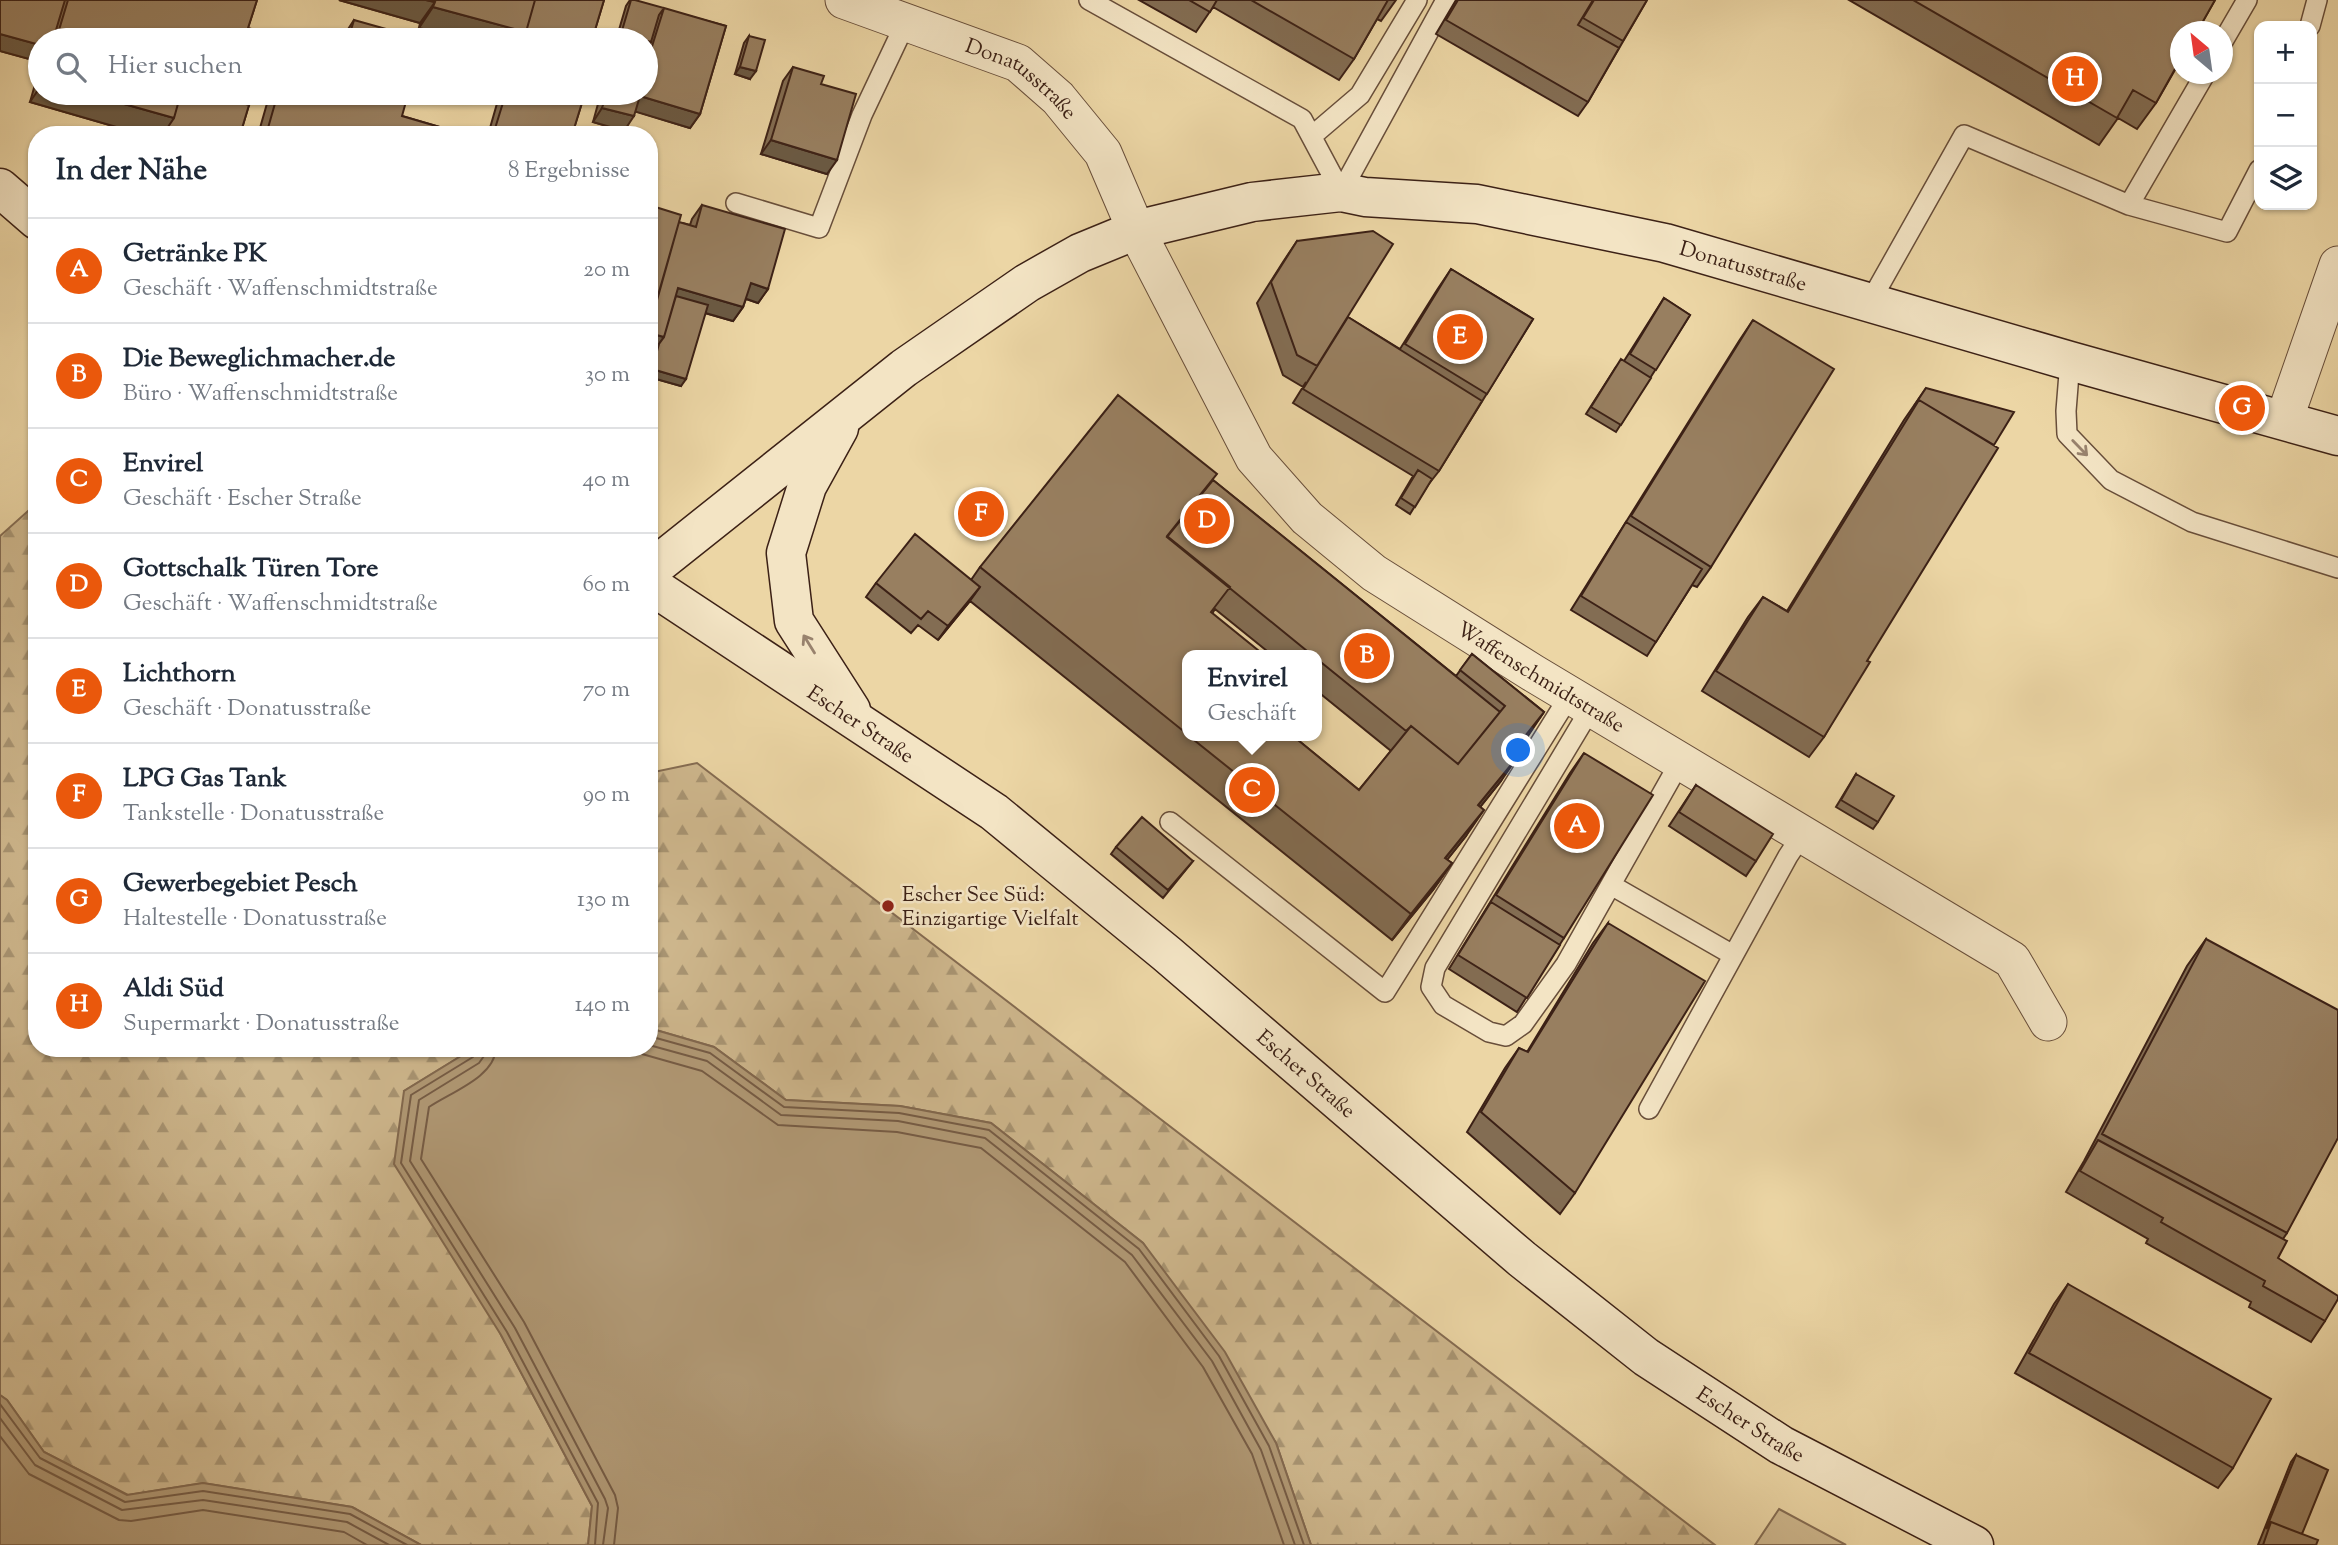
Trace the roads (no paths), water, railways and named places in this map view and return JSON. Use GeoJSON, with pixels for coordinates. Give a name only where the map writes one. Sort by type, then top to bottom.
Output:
{"type":"FeatureCollection","features":[{"type":"Feature","properties":{"kind":"main road"},"geometry":{"type":"LineString","coordinates":[[0,188],[28,212]]}},
{"type":"Feature","properties":{"kind":"main road","name":"Donatusstraße"},"geometry":{"type":"LineString","coordinates":[[658,564],[904,368],[1027,283],[1080,253],[1136,230],[1252,202],[1341,192],[1365,197],[1477,204],[1652,240],[2338,436]]}},
{"type":"Feature","properties":{"kind":"main road","name":"Donatusstraße"},"geometry":{"type":"LineString","coordinates":[[846,413],[807,486],[786,553],[794,621],[858,722]]}},
{"type":"Feature","properties":{"kind":"main road","name":"Escher Straße"},"geometry":{"type":"LineString","coordinates":[[658,590],[994,812],[1167,954],[1522,1259],[1646,1357],[1780,1445],[1975,1545]]}},
{"type":"Feature","properties":{"kind":"street","name":"Donatusstraße"},"geometry":{"type":"LineString","coordinates":[[844,0],[1018,63],[1058,98],[1103,153],[1136,230]]}},
{"type":"Feature","properties":{"kind":"street","name":"Waffenschmidtstraße"},"geometry":{"type":"LineString","coordinates":[[1136,230],[1255,458],[1307,517],[1374,573],[1681,762],[2012,960],[2048,1023]]}},
{"type":"Feature","properties":{"kind":"street"},"geometry":{"type":"LineString","coordinates":[[2284,420],[2338,265]]}},
{"type":"Feature","properties":{"kind":"lane"},"geometry":{"type":"LineString","coordinates":[[1089,0],[1302,119],[1341,192]]}},
{"type":"Feature","properties":{"kind":"lane"},"geometry":{"type":"LineString","coordinates":[[1312,136],[1360,95],[1417,0]]}},
{"type":"Feature","properties":{"kind":"lane"},"geometry":{"type":"LineString","coordinates":[[1341,192],[1446,0]]}},
{"type":"Feature","properties":{"kind":"lane"},"geometry":{"type":"LineString","coordinates":[[2233,24],[2247,0]]}},
{"type":"Feature","properties":{"kind":"lane"},"geometry":{"type":"LineString","coordinates":[[2311,21],[2317,0]]}},
{"type":"Feature","properties":{"kind":"lane"},"geometry":{"type":"LineString","coordinates":[[736,203],[819,228],[862,115],[906,22]]}},
{"type":"Feature","properties":{"kind":"lane"},"geometry":{"type":"LineString","coordinates":[[2129,205],[2199,84]]}},
{"type":"Feature","properties":{"kind":"lane"},"geometry":{"type":"LineString","coordinates":[[1870,302],[1964,135],[2129,205],[2227,232],[2254,180]]}},
{"type":"Feature","properties":{"kind":"lane"},"geometry":{"type":"LineString","coordinates":[[2070,361],[2067,434],[2111,480],[2192,522],[2338,569]]}},
{"type":"Feature","properties":{"kind":"lane"},"geometry":{"type":"LineString","coordinates":[[1170,822],[1385,992],[1581,701]]}},
{"type":"Feature","properties":{"kind":"lane"},"geometry":{"type":"LineString","coordinates":[[1581,701],[1435,968],[1431,987],[1443,1005],[1489,1032],[1506,1036],[1523,1024],[1566,964],[1681,762]]}},
{"type":"Feature","properties":{"kind":"lane"},"geometry":{"type":"LineString","coordinates":[[1648,1109],[1802,835]]}},
{"type":"Feature","properties":{"kind":"lane"},"geometry":{"type":"LineString","coordinates":[[1611,885],[1733,955]]}},
{"type":"Feature","properties":{"kind":"water"},"geometry":{"type":"Polygon","coordinates":[[[658,1031],[714,1047],[786,1100],[900,1106],[991,1123],[1143,1243],[1225,1352],[1276,1443],[1311,1545],[588,1545],[592,1506],[501,1335],[394,1164],[404,1091],[459,1057],[658,1057],[658,1031]]]}},
{"type":"Feature","properties":{"kind":"water"},"geometry":{"type":"Polygon","coordinates":[[[0,1395],[7,1400],[44,1452],[127,1495],[203,1483],[352,1507],[421,1545],[0,1545],[0,1395]]]}},
{"type":"Feature","properties":{"kind":"place","name":"Aldi Süd"},"geometry":{"type":"Point","coordinates":[2075,79]}},
{"type":"Feature","properties":{"kind":"place","name":"Lichthorn"},"geometry":{"type":"Point","coordinates":[1460,337]}},
{"type":"Feature","properties":{"kind":"place","name":"Gewerbegebiet Pesch"},"geometry":{"type":"Point","coordinates":[2242,408]}},
{"type":"Feature","properties":{"kind":"place","name":"LPG Gas Tank"},"geometry":{"type":"Point","coordinates":[981,514]}},
{"type":"Feature","properties":{"kind":"place","name":"Gottschalk Türen Tore"},"geometry":{"type":"Point","coordinates":[1207,521]}},
{"type":"Feature","properties":{"kind":"place","name":"Die Beweglichmacher.de"},"geometry":{"type":"Point","coordinates":[1367,656]}},
{"type":"Feature","properties":{"kind":"place","name":"Envirel"},"geometry":{"type":"Point","coordinates":[1252,790]}},
{"type":"Feature","properties":{"kind":"place","name":"Getränke PK"},"geometry":{"type":"Point","coordinates":[1577,826]}},
{"type":"Feature","properties":{"kind":"place","name":"Escher See Süd: Einzigartige Vielfalt"},"geometry":{"type":"Point","coordinates":[888,906]}}]}
